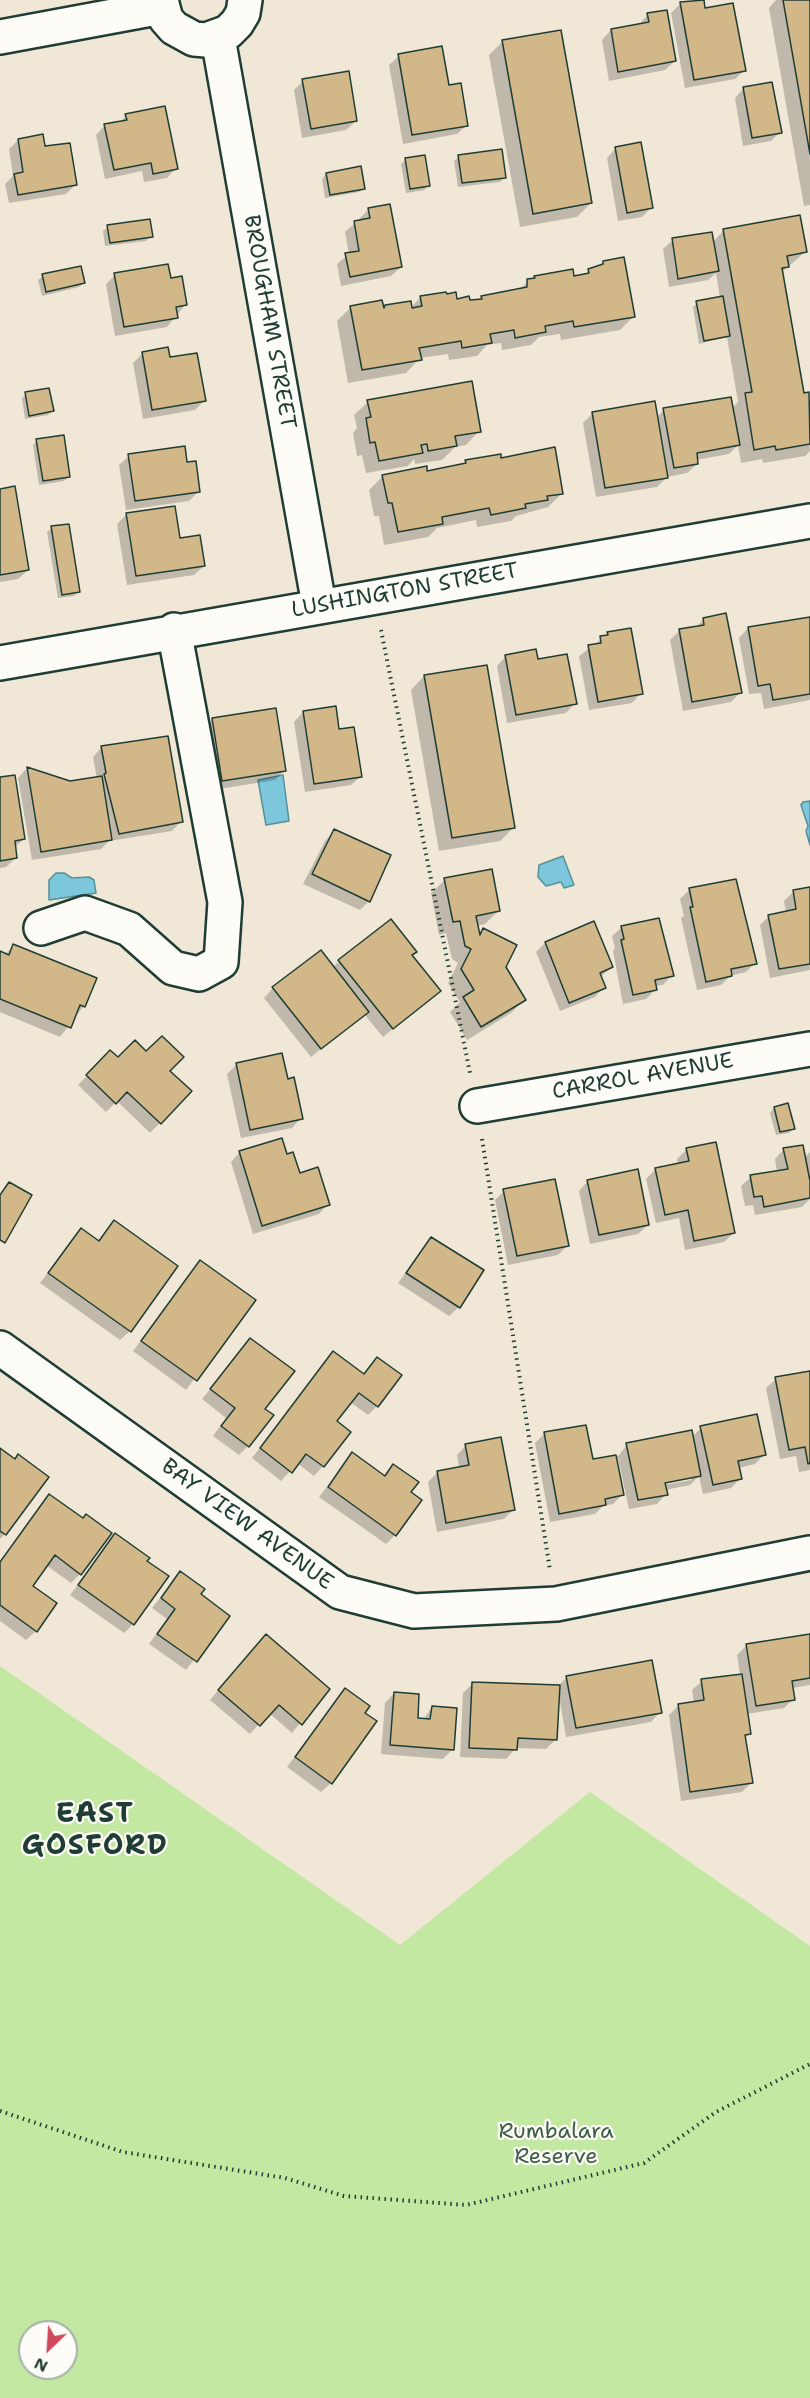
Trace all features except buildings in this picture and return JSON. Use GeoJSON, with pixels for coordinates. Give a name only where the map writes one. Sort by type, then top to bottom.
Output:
{"type":"FeatureCollection","features":[{"type":"Feature","properties":{"kind":"street"},"geometry":{"type":"LineString","coordinates":[[0,37],[162,4],[166,19],[183,35],[206,40],[218,38],[237,23],[243,13],[245,0]]}},
{"type":"Feature","properties":{"kind":"street","name":"BROUGHAM STREET"},"geometry":{"type":"LineString","coordinates":[[218,38],[319,605]]}},
{"type":"Feature","properties":{"kind":"street","name":"LUSHINGTON STREET"},"geometry":{"type":"LineString","coordinates":[[0,663],[174,630],[810,521]]}},
{"type":"Feature","properties":{"kind":"street"},"geometry":{"type":"LineString","coordinates":[[41,928],[85,913],[129,929],[172,968],[199,974],[221,962],[225,902],[174,630]]}},
{"type":"Feature","properties":{"kind":"street","name":"CARROL AVENUE"},"geometry":{"type":"LineString","coordinates":[[477,1106],[810,1049]]}},
{"type":"Feature","properties":{"kind":"street","name":"BAY VIEW AVENUE"},"geometry":{"type":"LineString","coordinates":[[0,1348],[340,1593],[414,1611],[556,1604],[810,1553]]}},
{"type":"Feature","properties":{"kind":"path"},"geometry":{"type":"LineString","coordinates":[[374,596],[477,1106],[556,1604]]}},
{"type":"Feature","properties":{"kind":"path"},"geometry":{"type":"LineString","coordinates":[[0,2111],[123,2152],[285,2178],[345,2196],[466,2205],[644,2163],[716,2112],[810,2064]]}},
{"type":"Feature","properties":{"kind":"green space","name":"Rumbalara Reserve"},"geometry":{"type":"Polygon","coordinates":[[[0,1666],[400,1945],[590,1792],[810,1946],[810,2398],[0,2398],[0,1666]]]}},
{"type":"Feature","properties":{"kind":"water"},"geometry":{"type":"Polygon","coordinates":[[[283,775],[289,821],[266,825],[258,780],[283,775]]]}},
{"type":"Feature","properties":{"kind":"water"},"geometry":{"type":"Polygon","coordinates":[[[810,801],[810,845],[806,831],[808,826],[801,805],[803,802],[810,801]]]}},
{"type":"Feature","properties":{"kind":"water"},"geometry":{"type":"Polygon","coordinates":[[[563,856],[574,885],[564,888],[561,882],[546,886],[538,877],[539,865],[563,856]]]}},
{"type":"Feature","properties":{"kind":"water"},"geometry":{"type":"Polygon","coordinates":[[[56,873],[64,873],[72,878],[89,877],[94,880],[96,893],[49,900],[49,880],[56,873]]]}},
{"type":"Feature","properties":{"kind":"district","name":"EAST GOSFORD"},"geometry":{"type":"Point","coordinates":[95,1831]}}]}
